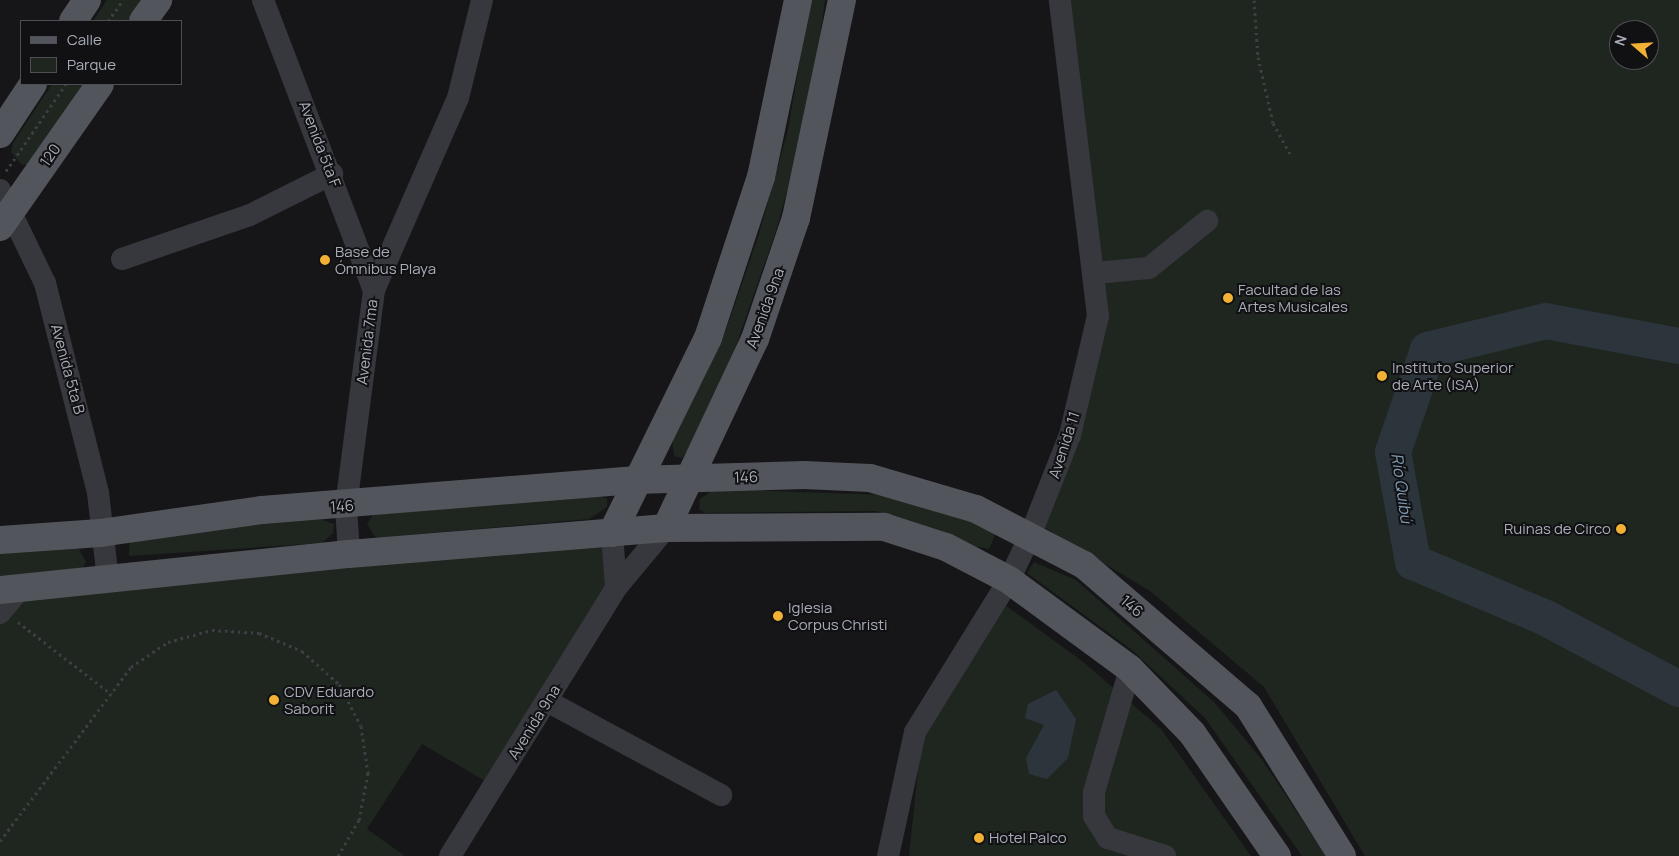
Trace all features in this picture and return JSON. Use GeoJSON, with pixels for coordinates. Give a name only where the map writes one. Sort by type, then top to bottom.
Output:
{"type":"FeatureCollection","features":[{"type":"Feature","properties":{"kind":"main road"},"geometry":{"type":"LineString","coordinates":[[75,20],[87,0]]}},
{"type":"Feature","properties":{"kind":"main road"},"geometry":{"type":"LineString","coordinates":[[145,20],[158,0]]}},
{"type":"Feature","properties":{"kind":"main road"},"geometry":{"type":"LineString","coordinates":[[612,533],[634,480],[708,338],[760,177],[798,0]]}},
{"type":"Feature","properties":{"kind":"main road","name":"Avenida 9na"},"geometry":{"type":"LineString","coordinates":[[666,528],[687,480],[756,339],[796,218],[824,100],[842,0]]}},
{"type":"Feature","properties":{"kind":"main road"},"geometry":{"type":"LineString","coordinates":[[0,134],[32,85]]}},
{"type":"Feature","properties":{"kind":"main road","name":"120"},"geometry":{"type":"LineString","coordinates":[[4,209],[99,85]]}},
{"type":"Feature","properties":{"kind":"main road","name":"146"},"geometry":{"type":"LineString","coordinates":[[0,540],[100,533],[262,510],[346,506],[634,480],[687,480],[804,475],[870,478],[976,509],[1084,565],[1248,706],[1342,856]]}},
{"type":"Feature","properties":{"kind":"main road"},"geometry":{"type":"LineString","coordinates":[[6,601],[108,579],[349,554],[666,528],[884,527],[946,547],[1009,580],[1130,669],[1192,733],[1277,856]]}},
{"type":"Feature","properties":{"kind":"street","name":"Avenida 5ta F"},"geometry":{"type":"LineString","coordinates":[[263,0],[332,174],[374,290]]}},
{"type":"Feature","properties":{"kind":"street","name":"Avenida 7ma"},"geometry":{"type":"LineString","coordinates":[[349,554],[346,506],[374,290],[458,98],[482,0]]}},
{"type":"Feature","properties":{"kind":"street","name":"Avenida 11"},"geometry":{"type":"LineString","coordinates":[[888,856],[915,732],[1009,580],[1030,536],[1070,435],[1098,316],[1095,273],[1060,0]]}},
{"type":"Feature","properties":{"kind":"street"},"geometry":{"type":"LineString","coordinates":[[122,259],[250,215],[332,174]]}},
{"type":"Feature","properties":{"kind":"street","name":"Avenida 5ta B"},"geometry":{"type":"LineString","coordinates":[[4,209],[45,283],[98,493],[100,533],[108,579]]}},
{"type":"Feature","properties":{"kind":"street"},"geometry":{"type":"LineString","coordinates":[[1095,273],[1149,268],[1207,221]]}},
{"type":"Feature","properties":{"kind":"street","name":"Avenida 9na"},"geometry":{"type":"LineString","coordinates":[[450,856],[616,588],[666,528]]}},
{"type":"Feature","properties":{"kind":"street"},"geometry":{"type":"LineString","coordinates":[[612,533],[616,588]]}},
{"type":"Feature","properties":{"kind":"street"},"geometry":{"type":"LineString","coordinates":[[1130,669],[1094,792],[1094,816],[1108,838],[1165,856]]}},
{"type":"Feature","properties":{"kind":"street"},"geometry":{"type":"LineString","coordinates":[[547,701],[721,795]]}},
{"type":"Feature","properties":{"kind":"path"},"geometry":{"type":"LineString","coordinates":[[109,20],[123,0]]}},
{"type":"Feature","properties":{"kind":"path"},"geometry":{"type":"LineString","coordinates":[[1254,0],[1258,57],[1273,124],[1292,157]]}},
{"type":"Feature","properties":{"kind":"path"},"geometry":{"type":"LineString","coordinates":[[0,180],[65,85]]}},
{"type":"Feature","properties":{"kind":"path"},"geometry":{"type":"LineString","coordinates":[[6,601],[111,694]]}},
{"type":"Feature","properties":{"kind":"path"},"geometry":{"type":"LineString","coordinates":[[0,841],[131,667],[168,642],[212,630],[259,633],[302,651],[339,684],[361,726],[368,773],[359,820],[338,856]]}},
{"type":"Feature","properties":{"kind":"green space"},"geometry":{"type":"Polygon","coordinates":[[[107,0],[141,0],[128,20],[94,20],[107,0]]]}},
{"type":"Feature","properties":{"kind":"green space"},"geometry":{"type":"Polygon","coordinates":[[[810,0],[825,0],[820,37],[804,131],[775,234],[734,351],[687,452],[682,458],[674,456],[672,439],[726,330],[759,234],[788,130],[810,0]]]}},
{"type":"Feature","properties":{"kind":"green space","name":"Instituto Superior de Arte (ISA)"},"geometry":{"type":"Polygon","coordinates":[[[1060,0],[1679,0],[1679,856],[1365,856],[1264,687],[1150,591],[1040,525],[1098,316],[1060,0]]]}},
{"type":"Feature","properties":{"kind":"green space"},"geometry":{"type":"Polygon","coordinates":[[[51,85],[85,85],[32,165],[22,165],[11,152],[13,143],[51,85]]]}},
{"type":"Feature","properties":{"kind":"green space"},"geometry":{"type":"Polygon","coordinates":[[[714,489],[889,495],[989,526],[995,535],[989,549],[973,546],[876,511],[705,513],[699,509],[700,499],[714,489]]]}},
{"type":"Feature","properties":{"kind":"green space"},"geometry":{"type":"Polygon","coordinates":[[[596,495],[607,499],[607,507],[589,519],[376,538],[367,524],[373,515],[596,495]]]}},
{"type":"Feature","properties":{"kind":"green space"},"geometry":{"type":"Polygon","coordinates":[[[320,519],[334,524],[333,533],[322,543],[129,556],[130,533],[320,519]]]}},
{"type":"Feature","properties":{"kind":"green space","name":"CDV Eduardo Saborit"},"geometry":{"type":"Polygon","coordinates":[[[612,533],[616,588],[494,786],[422,744],[367,829],[405,856],[0,856],[0,613],[21,588],[612,533]]]}},
{"type":"Feature","properties":{"kind":"green space"},"geometry":{"type":"Polygon","coordinates":[[[78,547],[86,562],[82,569],[0,580],[0,552],[78,547]]]}},
{"type":"Feature","properties":{"kind":"green space"},"geometry":{"type":"Polygon","coordinates":[[[1034,562],[1076,580],[1215,703],[1263,761],[1326,856],[1302,856],[1205,718],[1132,650],[1027,573],[1034,562]]]}},
{"type":"Feature","properties":{"kind":"green space"},"geometry":{"type":"Polygon","coordinates":[[[1001,602],[1082,661],[1161,729],[1251,856],[909,856],[921,742],[1001,602]]]}},
{"type":"Feature","properties":{"kind":"shaded area"},"geometry":{"type":"Polygon","coordinates":[[[1056,690],[1076,719],[1068,758],[1047,779],[1029,774],[1026,758],[1044,725],[1025,718],[1028,704],[1056,690]]]}},
{"type":"Feature","properties":{"kind":"waterway","name":"Río Quibú"},"geometry":{"type":"LineString","coordinates":[[1679,346],[1546,321],[1428,350],[1393,452],[1413,562],[1546,618],[1679,689]]}},
{"type":"Feature","properties":{"kind":"place","name":"Base de Ómnibus Playa"},"geometry":{"type":"Point","coordinates":[325,260]}},
{"type":"Feature","properties":{"kind":"place","name":"Facultad de las Artes Musicales"},"geometry":{"type":"Point","coordinates":[1228,298]}},
{"type":"Feature","properties":{"kind":"place","name":"Instituto Superior de Arte (ISA)"},"geometry":{"type":"Point","coordinates":[1382,376]}},
{"type":"Feature","properties":{"kind":"place","name":"Ruinas de Circo"},"geometry":{"type":"Point","coordinates":[1621,529]}},
{"type":"Feature","properties":{"kind":"place","name":"Iglesia Corpus Christi"},"geometry":{"type":"Point","coordinates":[778,616]}},
{"type":"Feature","properties":{"kind":"place","name":"CDV Eduardo Saborit"},"geometry":{"type":"Point","coordinates":[274,700]}},
{"type":"Feature","properties":{"kind":"place","name":"Hotel Palco"},"geometry":{"type":"Point","coordinates":[979,838]}}]}
